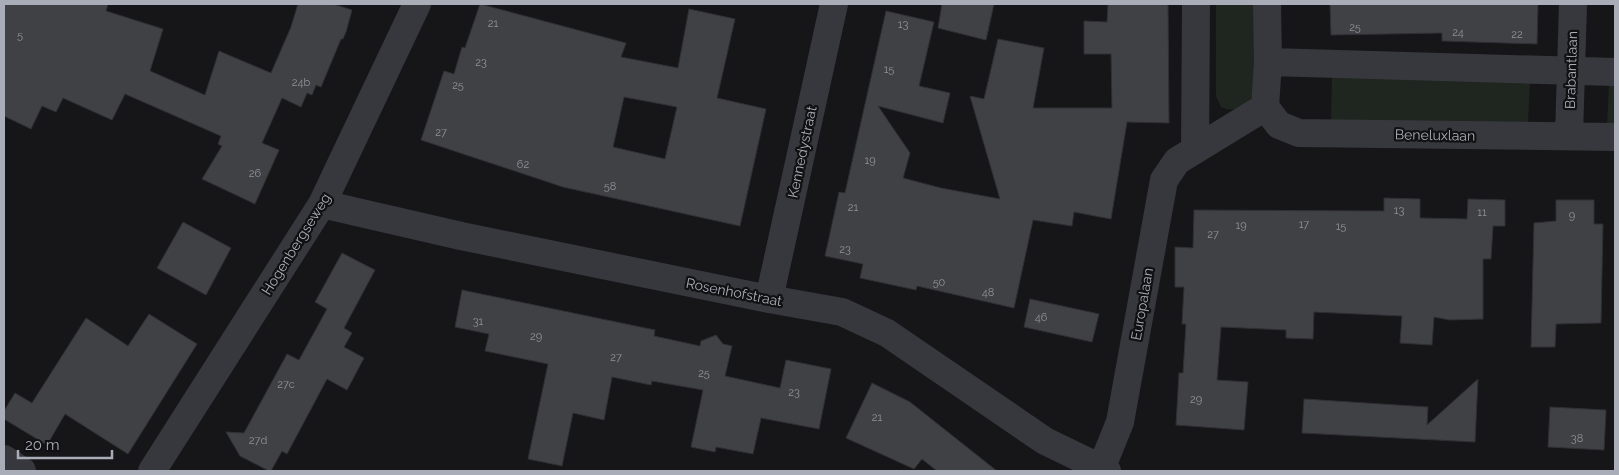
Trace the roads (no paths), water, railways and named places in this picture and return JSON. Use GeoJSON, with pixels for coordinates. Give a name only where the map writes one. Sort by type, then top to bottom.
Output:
{"type":"FeatureCollection","features":[{"type":"Feature","properties":{"kind":"street","name":"Hogenbergseweg"},"geometry":{"type":"LineString","coordinates":[[152,471],[322,204],[417,4]]}},
{"type":"Feature","properties":{"kind":"street","name":"Kennedystraat"},"geometry":{"type":"LineString","coordinates":[[769,300],[834,4]]}},
{"type":"Feature","properties":{"kind":"street"},"geometry":{"type":"LineString","coordinates":[[1195,150],[1196,4]]}},
{"type":"Feature","properties":{"kind":"street"},"geometry":{"type":"LineString","coordinates":[[1265,107],[1268,62],[1267,4]]}},
{"type":"Feature","properties":{"kind":"street","name":"Brabantlaan"},"geometry":{"type":"LineString","coordinates":[[1569,136],[1573,4]]}},
{"type":"Feature","properties":{"kind":"street"},"geometry":{"type":"LineString","coordinates":[[1268,62],[1615,72]]}},
{"type":"Feature","properties":{"kind":"street","name":"Europalaan"},"geometry":{"type":"LineString","coordinates":[[1104,470],[1120,422],[1164,180],[1176,161],[1265,107]]}},
{"type":"Feature","properties":{"kind":"street","name":"Beneluxlaan"},"geometry":{"type":"LineString","coordinates":[[1265,107],[1279,125],[1299,133],[1615,137]]}},
{"type":"Feature","properties":{"kind":"street","name":"Rosenhofstraat"},"geometry":{"type":"LineString","coordinates":[[322,204],[461,236],[769,300],[842,312],[887,333],[1045,440],[1104,470]]}},
{"type":"Feature","properties":{"kind":"street"},"geometry":{"type":"LineString","coordinates":[[4,459],[22,471]]}}]}
